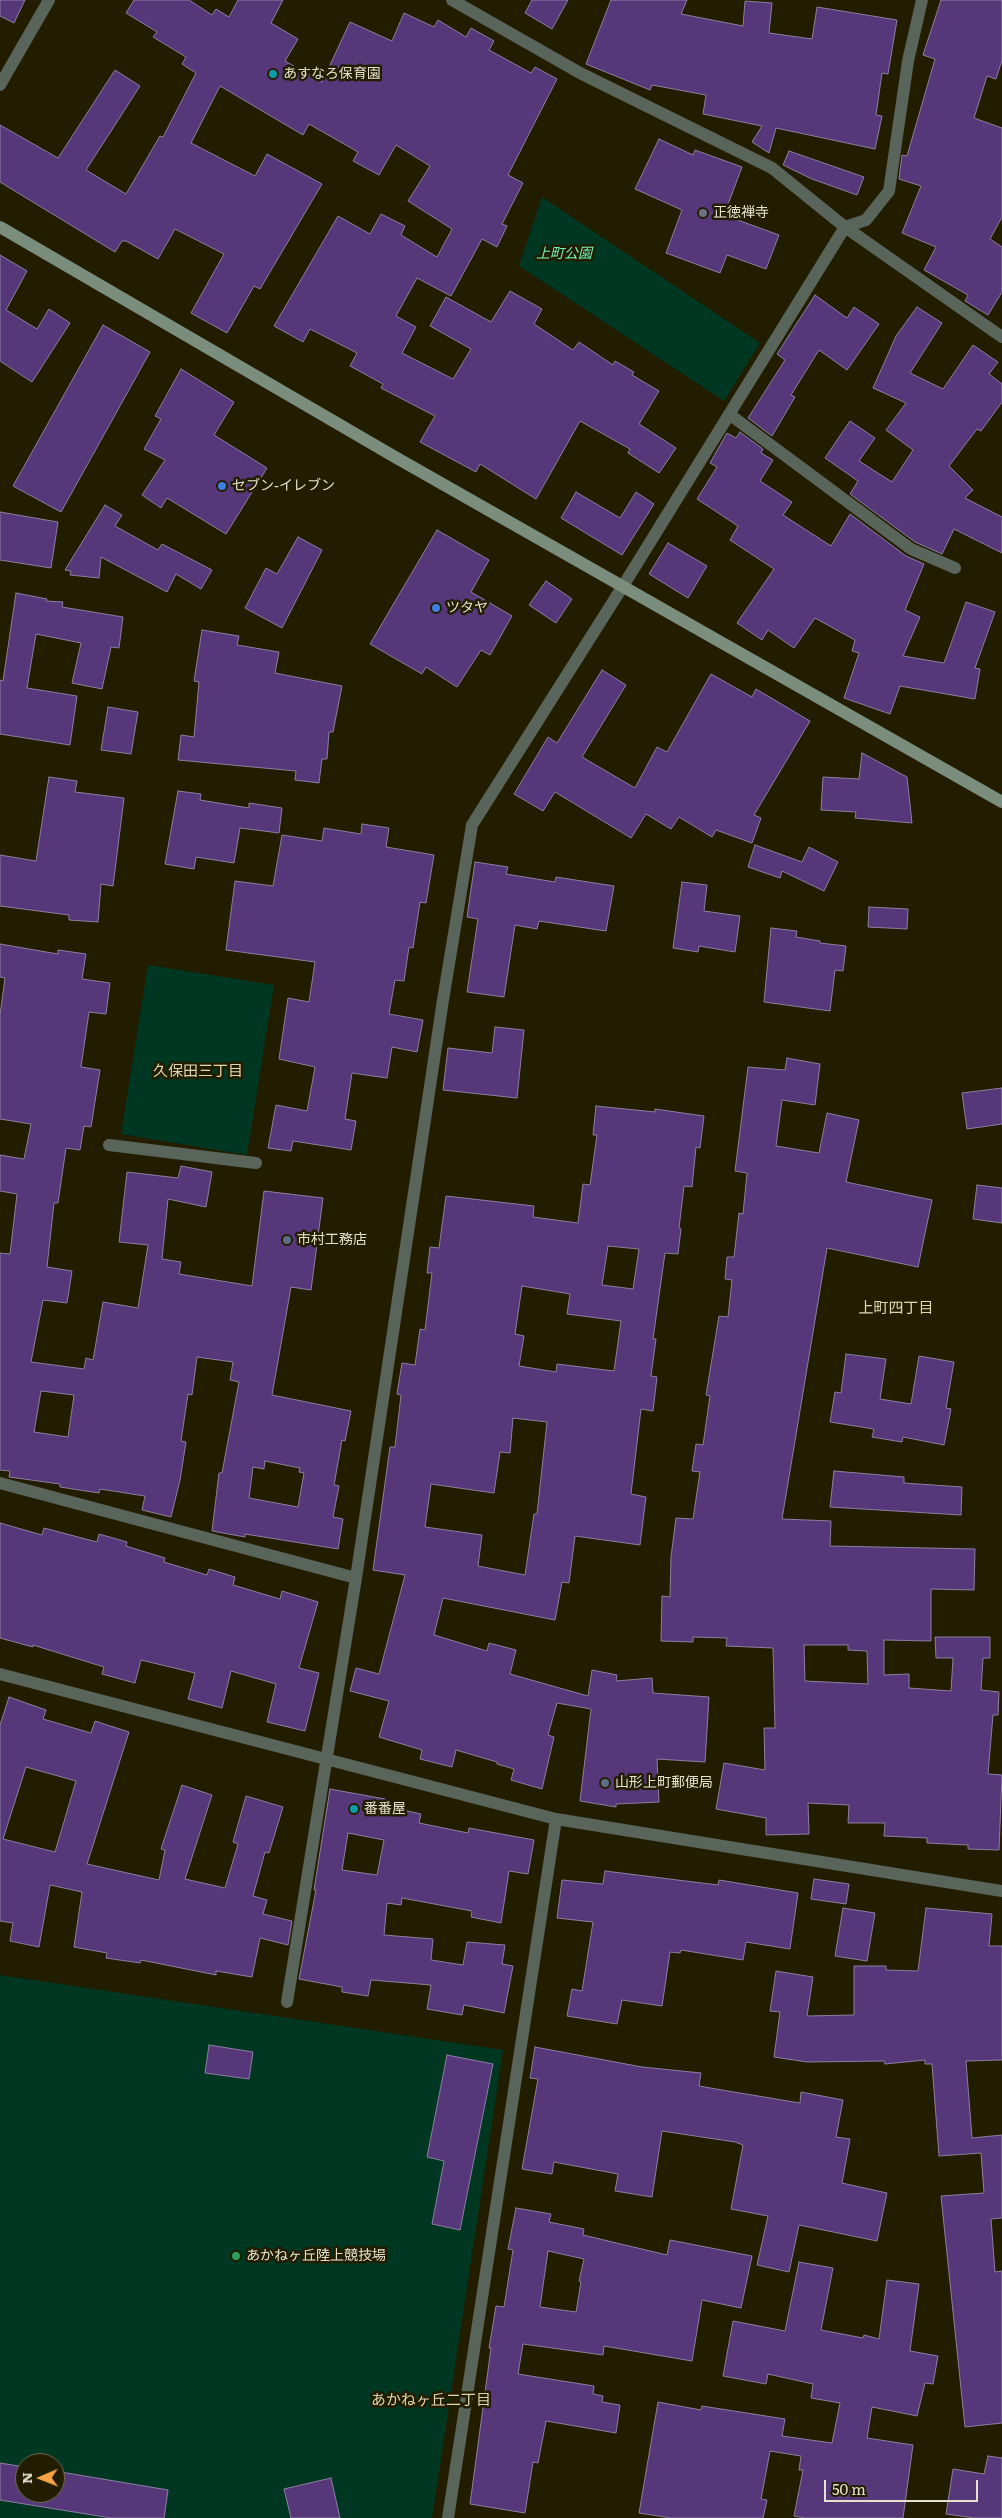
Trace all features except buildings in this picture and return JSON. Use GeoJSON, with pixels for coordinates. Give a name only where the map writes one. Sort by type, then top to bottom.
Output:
{"type":"FeatureCollection","features":[{"type":"Feature","properties":{"kind":"street"},"geometry":{"type":"LineString","coordinates":[[0,85],[49,0]]}},
{"type":"Feature","properties":{"kind":"street"},"geometry":{"type":"LineString","coordinates":[[452,0],[580,73],[772,168],[845,227],[1002,337]]}},
{"type":"Feature","properties":{"kind":"street"},"geometry":{"type":"LineString","coordinates":[[287,2002],[356,1578],[443,1000],[472,824],[623,586],[845,227],[866,220],[889,191],[908,61],[922,0]]}},
{"type":"Feature","properties":{"kind":"street"},"geometry":{"type":"LineString","coordinates":[[0,227],[1002,802]]}},
{"type":"Feature","properties":{"kind":"street"},"geometry":{"type":"LineString","coordinates":[[729,414],[911,549],[955,568]]}},
{"type":"Feature","properties":{"kind":"street"},"geometry":{"type":"LineString","coordinates":[[109,1145],[256,1163]]}},
{"type":"Feature","properties":{"kind":"street"},"geometry":{"type":"LineString","coordinates":[[0,1483],[356,1578]]}},
{"type":"Feature","properties":{"kind":"street"},"geometry":{"type":"LineString","coordinates":[[0,1674],[556,1819],[1002,1891]]}},
{"type":"Feature","properties":{"kind":"street"},"geometry":{"type":"LineString","coordinates":[[448,2518],[556,1819]]}},
{"type":"Feature","properties":{"kind":"green space","name":"上町公園"},"geometry":{"type":"Polygon","coordinates":[[[542,197],[760,343],[724,401],[519,266],[542,197]]]}},
{"type":"Feature","properties":{"kind":"green space"},"geometry":{"type":"Polygon","coordinates":[[[148,965],[274,985],[247,1155],[121,1134],[148,965]]]}},
{"type":"Feature","properties":{"kind":"green space","name":"あかねヶ丘陸上競技場"},"geometry":{"type":"Polygon","coordinates":[[[0,1975],[503,2050],[432,2518],[0,2518],[0,1975]]]}},
{"type":"Feature","properties":{"kind":"place","name":"あすなろ保育園"},"geometry":{"type":"Point","coordinates":[273,74]}},
{"type":"Feature","properties":{"kind":"place","name":"正徳禅寺"},"geometry":{"type":"Point","coordinates":[703,213]}},
{"type":"Feature","properties":{"kind":"place","name":"セブン-イレブン"},"geometry":{"type":"Point","coordinates":[222,486]}},
{"type":"Feature","properties":{"kind":"place","name":"ツタヤ"},"geometry":{"type":"Point","coordinates":[436,608]}},
{"type":"Feature","properties":{"kind":"place","name":"市村工務店"},"geometry":{"type":"Point","coordinates":[287,1240]}},
{"type":"Feature","properties":{"kind":"place","name":"山形上町郵便局"},"geometry":{"type":"Point","coordinates":[605,1783]}},
{"type":"Feature","properties":{"kind":"place","name":"番番屋"},"geometry":{"type":"Point","coordinates":[354,1809]}},
{"type":"Feature","properties":{"kind":"place","name":"あかねヶ丘陸上競技場"},"geometry":{"type":"Point","coordinates":[236,2256]}},
{"type":"Feature","properties":{"kind":"district","name":"久保田三丁目"},"geometry":{"type":"Point","coordinates":[198,1072]}},
{"type":"Feature","properties":{"kind":"district","name":"上町四丁目"},"geometry":{"type":"Point","coordinates":[896,1309]}},
{"type":"Feature","properties":{"kind":"district","name":"あかねヶ丘二丁目"},"geometry":{"type":"Point","coordinates":[431,2401]}}]}
